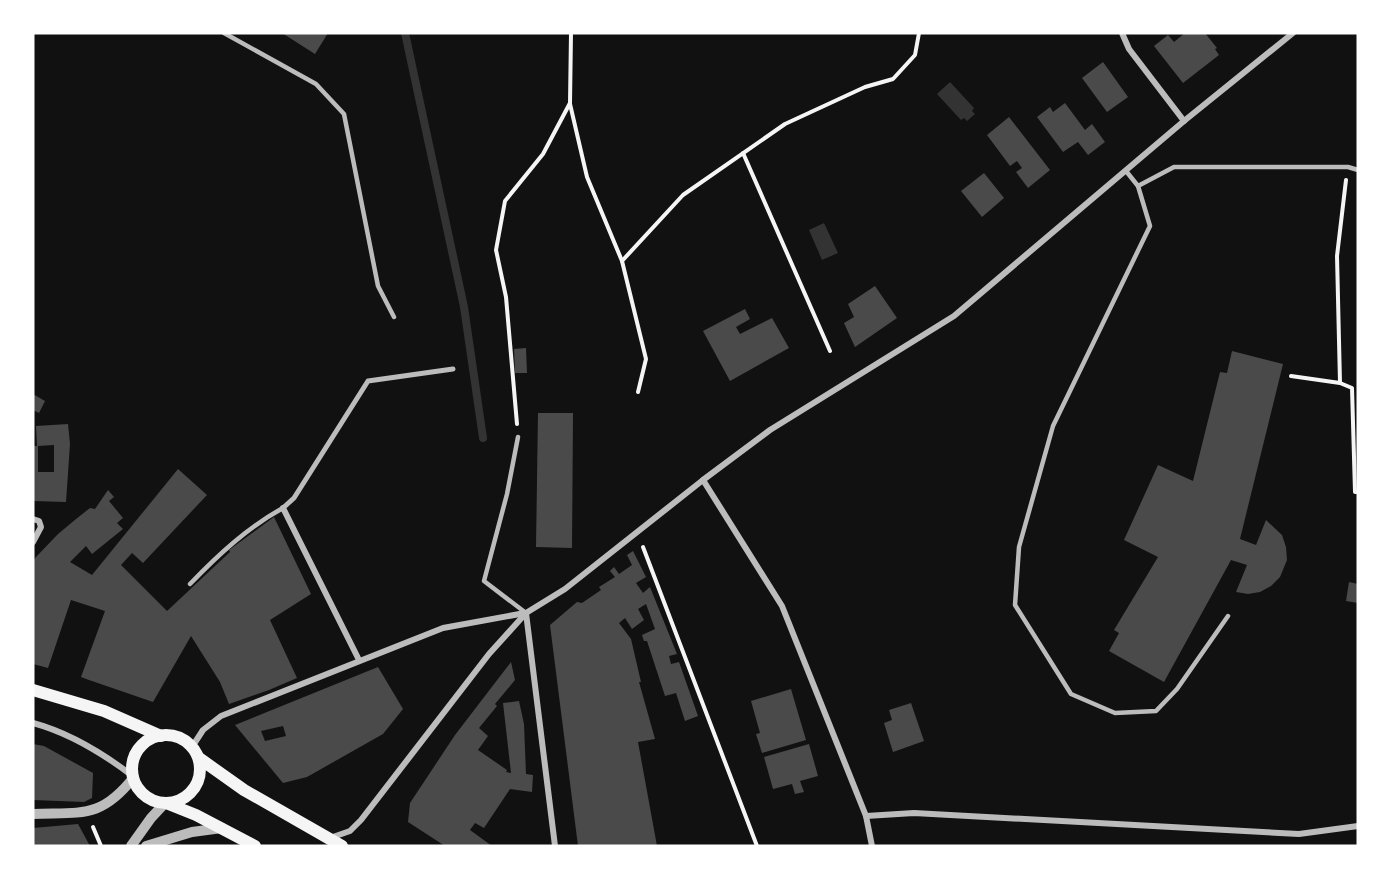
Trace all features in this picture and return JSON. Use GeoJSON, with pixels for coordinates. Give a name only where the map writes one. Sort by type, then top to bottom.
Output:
{"type":"FeatureCollection","features":[{"type":"Feature","properties":{"kind":"main road"},"geometry":{"type":"LineString","coordinates":[[33,690],[104,711],[160,736],[177,736],[195,753],[244,790],[342,846]]}},
{"type":"Feature","properties":{"kind":"main road"},"geometry":{"type":"LineString","coordinates":[[160,736],[147,742],[137,752],[133,762],[134,777],[143,793],[153,800],[165,802],[196,815],[255,846]]}},
{"type":"Feature","properties":{"kind":"main road"},"geometry":{"type":"LineString","coordinates":[[165,802],[184,797],[195,786],[200,769],[195,753]]}},
{"type":"Feature","properties":{"kind":"street"},"geometry":{"type":"LineString","coordinates":[[1122,33],[1129,49],[1184,121]]}},
{"type":"Feature","properties":{"kind":"street"},"geometry":{"type":"LineString","coordinates":[[329,838],[350,831],[361,820],[489,654],[526,612],[565,588],[770,430],[954,316],[1184,121],[1293,33]]}},
{"type":"Feature","properties":{"kind":"street"},"geometry":{"type":"LineString","coordinates":[[359,660],[282,508],[294,498],[368,381],[453,369]]}},
{"type":"Feature","properties":{"kind":"street"},"geometry":{"type":"LineString","coordinates":[[703,480],[782,606],[866,816],[872,846]]}},
{"type":"Feature","properties":{"kind":"street"},"geometry":{"type":"LineString","coordinates":[[33,519],[39,522],[41,527],[33,542]]}},
{"type":"Feature","properties":{"kind":"street"},"geometry":{"type":"LineString","coordinates":[[195,753],[196,738],[221,716],[443,628],[526,612]]}},
{"type":"Feature","properties":{"kind":"street"},"geometry":{"type":"LineString","coordinates":[[526,612],[555,846]]}},
{"type":"Feature","properties":{"kind":"street"},"geometry":{"type":"LineString","coordinates":[[33,723],[68,736],[109,759],[134,777],[112,802],[97,809],[33,814]]}},
{"type":"Feature","properties":{"kind":"street"},"geometry":{"type":"LineString","coordinates":[[131,846],[165,802]]}},
{"type":"Feature","properties":{"kind":"street"},"geometry":{"type":"LineString","coordinates":[[866,816],[914,813],[1299,834],[1358,826]]}},
{"type":"Feature","properties":{"kind":"street"},"geometry":{"type":"LineString","coordinates":[[146,846],[192,832],[222,828]]}},
{"type":"Feature","properties":{"kind":"lane"},"geometry":{"type":"LineString","coordinates":[[224,33],[316,84],[344,114],[378,286],[394,317]]}},
{"type":"Feature","properties":{"kind":"lane"},"geometry":{"type":"LineString","coordinates":[[1138,186],[1174,167],[1348,167],[1358,170]]}},
{"type":"Feature","properties":{"kind":"lane"},"geometry":{"type":"LineString","coordinates":[[1126,171],[1138,186],[1149,226],[1053,426],[1018,547],[1015,605],[1071,694],[1115,713],[1156,711],[1177,689],[1228,616]]}},
{"type":"Feature","properties":{"kind":"lane"},"geometry":{"type":"LineString","coordinates":[[518,437],[507,494],[484,581],[526,612]]}},
{"type":"Feature","properties":{"kind":"lane"},"geometry":{"type":"LineString","coordinates":[[190,584],[234,542],[264,518],[282,508]]}},
{"type":"Feature","properties":{"kind":"path"},"geometry":{"type":"LineString","coordinates":[[571,33],[570,103],[586,177],[622,261],[646,359],[638,392]]}},
{"type":"Feature","properties":{"kind":"path"},"geometry":{"type":"LineString","coordinates":[[622,261],[683,195],[785,124],[866,87],[893,79],[915,55],[919,33]]}},
{"type":"Feature","properties":{"kind":"path"},"geometry":{"type":"LineString","coordinates":[[518,437],[506,297],[496,250],[505,201],[543,154],[570,103]]}},
{"type":"Feature","properties":{"kind":"path"},"geometry":{"type":"LineString","coordinates":[[743,153],[830,351]]}},
{"type":"Feature","properties":{"kind":"path"},"geometry":{"type":"LineString","coordinates":[[1340,383],[1337,256],[1348,167]]}},
{"type":"Feature","properties":{"kind":"path"},"geometry":{"type":"LineString","coordinates":[[1291,376],[1340,383],[1358,389]]}},
{"type":"Feature","properties":{"kind":"path"},"geometry":{"type":"LineString","coordinates":[[1352,388],[1355,492],[1358,492]]}},
{"type":"Feature","properties":{"kind":"path"},"geometry":{"type":"LineString","coordinates":[[638,532],[757,846]]}},
{"type":"Feature","properties":{"kind":"shaded area"},"geometry":{"type":"Polygon","coordinates":[[[950,82],[974,108],[972,111],[975,114],[967,121],[964,118],[961,120],[937,94],[950,82]]]}},
{"type":"Feature","properties":{"kind":"shaded area"},"geometry":{"type":"Polygon","coordinates":[[[824,223],[838,253],[822,260],[809,230],[824,223]]]}},
{"type":"Feature","properties":{"kind":"building"},"geometry":{"type":"Polygon","coordinates":[[[282,33],[328,33],[315,54],[282,33]]]}},
{"type":"Feature","properties":{"kind":"building"},"geometry":{"type":"Polygon","coordinates":[[[1185,33],[1205,33],[1217,48],[1215,49],[1219,55],[1183,83],[1154,46],[1168,35],[1174,42],[1185,33]]]}},
{"type":"Feature","properties":{"kind":"building"},"geometry":{"type":"Polygon","coordinates":[[[1103,62],[1128,97],[1107,112],[1082,78],[1103,62]]]}},
{"type":"Feature","properties":{"kind":"building"},"geometry":{"type":"Polygon","coordinates":[[[1065,103],[1085,130],[1092,124],[1105,142],[1088,155],[1078,142],[1063,152],[1037,117],[1050,107],[1053,112],[1065,103]]]}},
{"type":"Feature","properties":{"kind":"building"},"geometry":{"type":"Polygon","coordinates":[[[1009,117],[1050,170],[1028,188],[1016,172],[1022,168],[1017,161],[1010,166],[987,135],[1009,117]]]}},
{"type":"Feature","properties":{"kind":"building"},"geometry":{"type":"Polygon","coordinates":[[[984,173],[1004,198],[982,217],[961,191],[984,173]]]}},
{"type":"Feature","properties":{"kind":"building"},"geometry":{"type":"Polygon","coordinates":[[[875,286],[897,318],[855,347],[844,323],[854,317],[848,304],[875,286]]]}},
{"type":"Feature","properties":{"kind":"building"},"geometry":{"type":"Polygon","coordinates":[[[745,309],[750,319],[736,327],[740,334],[772,318],[789,348],[730,381],[703,331],[745,309]]]}},
{"type":"Feature","properties":{"kind":"building"},"geometry":{"type":"Polygon","coordinates":[[[526,348],[527,373],[515,373],[514,349],[526,348]]]}},
{"type":"Feature","properties":{"kind":"building"},"geometry":{"type":"Polygon","coordinates":[[[1232,351],[1283,364],[1240,539],[1256,545],[1266,520],[1282,535],[1287,560],[1280,577],[1271,586],[1260,592],[1248,594],[1236,592],[1247,565],[1231,560],[1164,682],[1109,651],[1119,633],[1114,630],[1158,557],[1124,540],[1158,465],[1193,481],[1220,372],[1227,373],[1232,351]]]}},
{"type":"Feature","properties":{"kind":"building"},"geometry":{"type":"Polygon","coordinates":[[[33,394],[45,401],[39,413],[33,410],[33,394]]]}},
{"type":"Feature","properties":{"kind":"building"},"geometry":{"type":"Polygon","coordinates":[[[538,413],[573,413],[572,548],[536,547],[538,413]]]}},
{"type":"Feature","properties":{"kind":"building"},"geometry":{"type":"Polygon","coordinates":[[[68,424],[70,444],[66,502],[33,501],[33,446],[37,446],[36,426],[68,424]],[[54,445],[38,446],[38,472],[54,472],[54,445]]]}},
{"type":"Feature","properties":{"kind":"building"},"geometry":{"type":"Polygon","coordinates":[[[178,469],[207,495],[143,563],[132,553],[121,565],[167,611],[230,552],[229,550],[274,517],[311,594],[270,620],[297,678],[229,704],[220,682],[191,636],[153,702],[89,680],[81,677],[105,611],[71,600],[48,668],[33,664],[33,561],[58,534],[90,508],[95,509],[108,490],[114,497],[109,501],[123,518],[117,523],[123,529],[92,554],[86,546],[70,562],[92,575],[178,469]]]}},
{"type":"Feature","properties":{"kind":"building"},"geometry":{"type":"Polygon","coordinates":[[[633,551],[646,577],[636,583],[643,593],[650,587],[677,654],[669,656],[671,664],[679,662],[698,716],[685,721],[676,693],[665,696],[647,641],[644,641],[642,635],[655,629],[646,604],[638,609],[644,620],[632,629],[625,618],[619,623],[631,639],[641,682],[639,682],[655,739],[638,742],[657,846],[578,846],[550,625],[577,602],[582,603],[601,590],[599,587],[615,577],[610,571],[614,567],[619,574],[632,565],[627,555],[633,551]]]}},
{"type":"Feature","properties":{"kind":"building"},"geometry":{"type":"Polygon","coordinates":[[[1349,582],[1358,584],[1358,603],[1346,601],[1349,582]]]}},
{"type":"Feature","properties":{"kind":"building"},"geometry":{"type":"Polygon","coordinates":[[[511,662],[515,680],[479,728],[488,736],[478,750],[507,770],[506,772],[511,773],[503,703],[519,701],[524,724],[526,774],[533,775],[532,792],[510,789],[484,828],[475,823],[470,830],[492,846],[445,846],[408,822],[410,803],[455,735],[511,662]]]}},
{"type":"Feature","properties":{"kind":"building"},"geometry":{"type":"Polygon","coordinates":[[[378,667],[403,709],[383,734],[307,777],[283,783],[235,725],[378,667]],[[283,726],[261,731],[265,741],[286,736],[283,726]]]}},
{"type":"Feature","properties":{"kind":"building"},"geometry":{"type":"Polygon","coordinates":[[[791,689],[806,740],[762,753],[756,734],[760,733],[751,701],[791,689]]]}},
{"type":"Feature","properties":{"kind":"building"},"geometry":{"type":"Polygon","coordinates":[[[911,703],[924,741],[893,752],[884,723],[892,720],[889,710],[911,703]]]}},
{"type":"Feature","properties":{"kind":"building"},"geometry":{"type":"Polygon","coordinates":[[[33,744],[44,746],[93,773],[92,798],[84,802],[33,800],[33,744]]]}},
{"type":"Feature","properties":{"kind":"building"},"geometry":{"type":"Polygon","coordinates":[[[809,744],[818,776],[800,781],[804,792],[795,794],[792,784],[773,789],[764,757],[809,744]]]}},
{"type":"Feature","properties":{"kind":"building"},"geometry":{"type":"Polygon","coordinates":[[[78,824],[90,846],[33,846],[33,828],[78,824]]]}},
{"type":"Feature","properties":{"kind":"waterway"},"geometry":{"type":"LineString","coordinates":[[405,33],[464,307],[483,438]]}}]}
